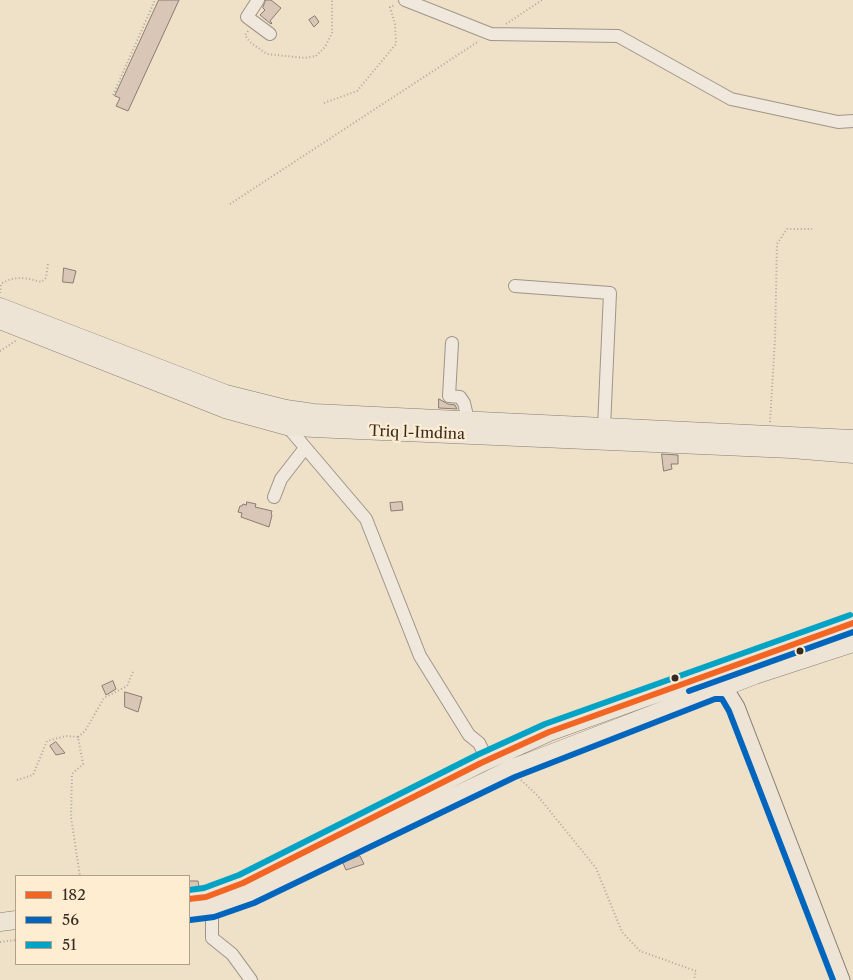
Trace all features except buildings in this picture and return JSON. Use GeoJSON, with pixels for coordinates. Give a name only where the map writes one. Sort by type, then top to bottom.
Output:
{"type":"FeatureCollection","features":[{"type":"Feature","properties":{"kind":"highway","name":"Triq l-Imdina"},"geometry":{"type":"LineString","coordinates":[[0,307],[226,394],[286,409],[314,413],[853,439]]}},
{"type":"Feature","properties":{"kind":"highway","name":"Triq l-Imdina"},"geometry":{"type":"LineString","coordinates":[[0,320],[226,409],[287,426],[791,449],[853,454]]}},
{"type":"Feature","properties":{"kind":"highway"},"geometry":{"type":"LineString","coordinates":[[190,899],[206,897],[243,883],[481,763],[549,732],[853,623]]}},
{"type":"Feature","properties":{"kind":"highway"},"geometry":{"type":"LineString","coordinates":[[190,911],[212,909],[251,895],[511,769],[714,690],[853,643]]}},
{"type":"Feature","properties":{"kind":"highway"},"geometry":{"type":"LineString","coordinates":[[0,922],[15,920]]}},
{"type":"Feature","properties":{"kind":"highway"},"geometry":{"type":"LineString","coordinates":[[0,934],[15,932]]}},
{"type":"Feature","properties":{"kind":"main road"},"geometry":{"type":"LineString","coordinates":[[737,707],[738,688],[744,680]]}},
{"type":"Feature","properties":{"kind":"main road"},"geometry":{"type":"LineString","coordinates":[[714,690],[727,691],[737,707],[842,980]]}},
{"type":"Feature","properties":{"kind":"street"},"geometry":{"type":"LineString","coordinates":[[258,0],[247,17],[270,34]]}},
{"type":"Feature","properties":{"kind":"street"},"geometry":{"type":"LineString","coordinates":[[406,0],[491,34],[618,36],[731,99],[838,122],[853,121]]}},
{"type":"Feature","properties":{"kind":"street"},"geometry":{"type":"LineString","coordinates":[[515,286],[610,293],[604,427]]}},
{"type":"Feature","properties":{"kind":"street"},"geometry":{"type":"LineString","coordinates":[[452,343],[449,396],[460,396],[468,420]]}},
{"type":"Feature","properties":{"kind":"street"},"geometry":{"type":"LineString","coordinates":[[287,426],[366,519],[420,656],[469,735],[479,743],[484,753],[481,763]]}},
{"type":"Feature","properties":{"kind":"street"},"geometry":{"type":"LineString","coordinates":[[274,497],[281,479],[305,448]]}},
{"type":"Feature","properties":{"kind":"street"},"geometry":{"type":"LineString","coordinates":[[212,909],[212,938],[232,954],[251,980]]}},
{"type":"Feature","properties":{"kind":"path"},"geometry":{"type":"LineString","coordinates":[[113,94],[155,0]]}},
{"type":"Feature","properties":{"kind":"path"},"geometry":{"type":"LineString","coordinates":[[254,22],[245,35],[250,42],[267,54],[306,58],[316,56],[325,47],[332,33],[332,0]]}},
{"type":"Feature","properties":{"kind":"path"},"geometry":{"type":"LineString","coordinates":[[324,103],[357,91],[396,44],[395,24],[390,7],[406,0]]}},
{"type":"Feature","properties":{"kind":"path"},"geometry":{"type":"LineString","coordinates":[[230,204],[542,0]]}},
{"type":"Feature","properties":{"kind":"path"},"geometry":{"type":"LineString","coordinates":[[769,435],[775,338],[777,244],[787,229],[812,229]]}},
{"type":"Feature","properties":{"kind":"path"},"geometry":{"type":"LineString","coordinates":[[0,296],[1,284],[10,278],[41,282],[46,278],[48,264]]}},
{"type":"Feature","properties":{"kind":"path"},"geometry":{"type":"LineString","coordinates":[[0,351],[29,331]]}},
{"type":"Feature","properties":{"kind":"path"},"geometry":{"type":"LineString","coordinates":[[17,780],[33,774],[47,741],[66,736],[78,737],[86,730],[104,698],[126,686],[133,672]]}},
{"type":"Feature","properties":{"kind":"path"},"geometry":{"type":"LineString","coordinates":[[78,737],[83,764],[72,774],[71,817],[80,875]]}},
{"type":"Feature","properties":{"kind":"path"},"geometry":{"type":"LineString","coordinates":[[511,769],[537,795],[596,868],[622,932],[640,952],[696,971],[694,980]]}},
{"type":"Feature","properties":{"kind":"path"},"geometry":{"type":"LineString","coordinates":[[0,942],[15,940]]}},
{"type":"Feature","properties":{"kind":"transit line","name":"51"},"geometry":{"type":"LineString","coordinates":[[190,890],[204,888],[239,875],[477,755],[545,724],[850,615]]}},
{"type":"Feature","properties":{"kind":"transit line","name":"182"},"geometry":{"type":"LineString","coordinates":[[190,899],[206,897],[243,883],[481,763],[549,732],[853,623]]}},
{"type":"Feature","properties":{"kind":"transit line","name":"56"},"geometry":{"type":"LineString","coordinates":[[689,691],[853,632]]}},
{"type":"Feature","properties":{"kind":"transit line","name":"56"},"geometry":{"type":"LineString","coordinates":[[190,920],[214,917],[254,903],[515,777],[715,699],[722,699],[729,711],[833,980]]}}]}
